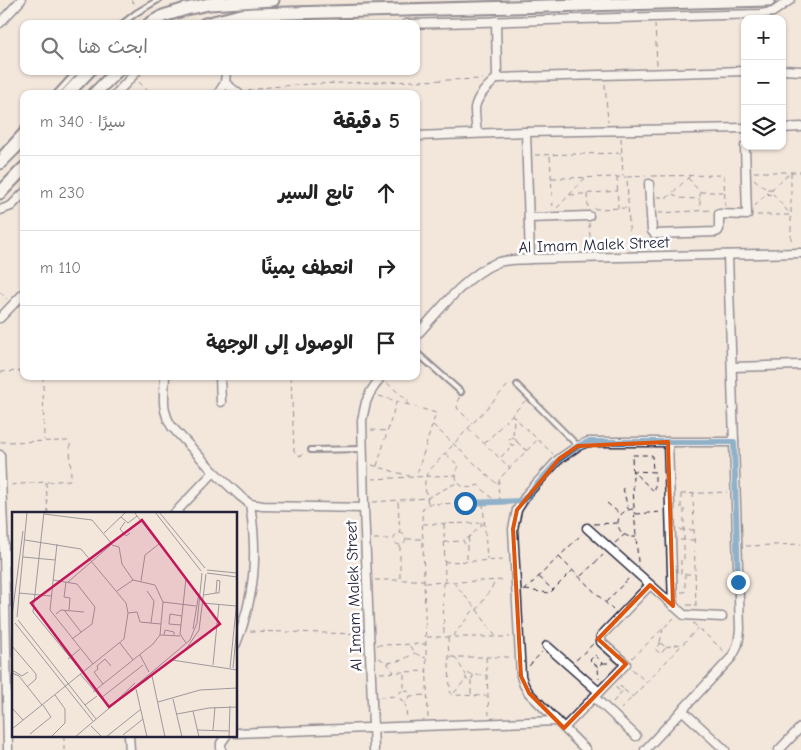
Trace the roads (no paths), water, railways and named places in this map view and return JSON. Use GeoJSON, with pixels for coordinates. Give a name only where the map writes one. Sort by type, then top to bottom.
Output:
{"type":"FeatureCollection","features":[{"type":"Feature","properties":{"kind":"main road"},"geometry":{"type":"LineString","coordinates":[[156,20],[186,9],[209,4],[273,0]]}},
{"type":"Feature","properties":{"kind":"main road"},"geometry":{"type":"LineString","coordinates":[[221,20],[254,14],[425,5],[769,0]]}},
{"type":"Feature","properties":{"kind":"main road"},"geometry":{"type":"LineString","coordinates":[[71,90],[85,75]]}},
{"type":"Feature","properties":{"kind":"main road"},"geometry":{"type":"LineString","coordinates":[[98,90],[113,75]]}},
{"type":"Feature","properties":{"kind":"main road"},"geometry":{"type":"LineString","coordinates":[[2,156],[20,142]]}},
{"type":"Feature","properties":{"kind":"main road"},"geometry":{"type":"LineString","coordinates":[[0,193],[20,172]]}},
{"type":"Feature","properties":{"kind":"street"},"geometry":{"type":"LineString","coordinates":[[0,23],[21,0]]}},
{"type":"Feature","properties":{"kind":"street"},"geometry":{"type":"LineString","coordinates":[[420,24],[767,14],[790,0]]}},
{"type":"Feature","properties":{"kind":"street"},"geometry":{"type":"LineString","coordinates":[[496,21],[497,78]]}},
{"type":"Feature","properties":{"kind":"street"},"geometry":{"type":"LineString","coordinates":[[786,70],[801,70]]}},
{"type":"Feature","properties":{"kind":"street"},"geometry":{"type":"LineString","coordinates":[[477,133],[475,107],[480,96],[497,78],[741,71]]}},
{"type":"Feature","properties":{"kind":"street"},"geometry":{"type":"LineString","coordinates":[[120,90],[134,75]]}},
{"type":"Feature","properties":{"kind":"street"},"geometry":{"type":"LineString","coordinates":[[220,90],[225,82],[226,75]]}},
{"type":"Feature","properties":{"kind":"street"},"geometry":{"type":"LineString","coordinates":[[225,82],[234,90]]}},
{"type":"Feature","properties":{"kind":"street"},"geometry":{"type":"LineString","coordinates":[[786,128],[801,127]]}},
{"type":"Feature","properties":{"kind":"street"},"geometry":{"type":"LineString","coordinates":[[420,136],[741,128]]}},
{"type":"Feature","properties":{"kind":"street"},"geometry":{"type":"LineString","coordinates":[[526,132],[530,259]]}},
{"type":"Feature","properties":{"kind":"street"},"geometry":{"type":"LineString","coordinates":[[649,184],[652,231],[655,234],[716,232],[719,229],[722,214],[747,214],[745,150]]}},
{"type":"Feature","properties":{"kind":"street"},"geometry":{"type":"LineString","coordinates":[[0,210],[10,206],[20,197]]}},
{"type":"Feature","properties":{"kind":"street"},"geometry":{"type":"LineString","coordinates":[[529,218],[589,216]]}},
{"type":"Feature","properties":{"kind":"street","name":"Al Imam Malek Street"},"geometry":{"type":"LineString","coordinates":[[420,332],[457,291],[476,274],[498,262],[591,257],[801,253]]}},
{"type":"Feature","properties":{"kind":"street"},"geometry":{"type":"LineString","coordinates":[[645,750],[731,658],[739,641],[728,255]]}},
{"type":"Feature","properties":{"kind":"street"},"geometry":{"type":"LineString","coordinates":[[0,318],[20,297]]}},
{"type":"Feature","properties":{"kind":"street"},"geometry":{"type":"LineString","coordinates":[[732,367],[801,365]]}},
{"type":"Feature","properties":{"kind":"street"},"geometry":{"type":"LineString","coordinates":[[165,380],[163,405],[172,427],[214,472],[250,504],[263,506],[364,505]]}},
{"type":"Feature","properties":{"kind":"street"},"geometry":{"type":"LineString","coordinates":[[220,380],[221,402]]}},
{"type":"Feature","properties":{"kind":"street","name":"Al Imam Malek Street"},"geometry":{"type":"LineString","coordinates":[[374,750],[362,430],[363,411],[370,393],[378,380]]}},
{"type":"Feature","properties":{"kind":"street"},"geometry":{"type":"LineString","coordinates":[[586,750],[529,693],[520,676],[513,529],[514,519],[522,501],[560,459],[578,446],[588,442],[734,442]]}},
{"type":"Feature","properties":{"kind":"street"},"geometry":{"type":"LineString","coordinates":[[668,442],[673,606]]}},
{"type":"Feature","properties":{"kind":"street"},"geometry":{"type":"LineString","coordinates":[[0,455],[8,750]]}},
{"type":"Feature","properties":{"kind":"street"},"geometry":{"type":"LineString","coordinates":[[176,512],[214,472]]}},
{"type":"Feature","properties":{"kind":"street"},"geometry":{"type":"LineString","coordinates":[[238,639],[250,598],[254,574],[254,543],[250,504]]}},
{"type":"Feature","properties":{"kind":"street"},"geometry":{"type":"LineString","coordinates":[[587,528],[682,614],[722,617]]}},
{"type":"Feature","properties":{"kind":"street"},"geometry":{"type":"LineString","coordinates":[[4,579],[12,580]]}},
{"type":"Feature","properties":{"kind":"street"},"geometry":{"type":"LineString","coordinates":[[564,728],[626,664],[601,642],[601,636],[650,585]]}},
{"type":"Feature","properties":{"kind":"street"},"geometry":{"type":"LineString","coordinates":[[547,646],[570,666],[607,709],[636,736]]}},
{"type":"Feature","properties":{"kind":"street"},"geometry":{"type":"LineString","coordinates":[[682,710],[725,750]]}},
{"type":"Feature","properties":{"kind":"street"},"geometry":{"type":"LineString","coordinates":[[238,734],[557,721]]}},
{"type":"Feature","properties":{"kind":"street"},"geometry":{"type":"LineString","coordinates":[[779,750],[801,726]]}},
{"type":"Feature","properties":{"kind":"street"},"geometry":{"type":"LineString","coordinates":[[221,750],[224,738]]}},
{"type":"Feature","properties":{"kind":"lane"},"geometry":{"type":"LineString","coordinates":[[127,20],[158,0]]}},
{"type":"Feature","properties":{"kind":"lane"},"geometry":{"type":"LineString","coordinates":[[60,90],[73,75]]}},
{"type":"Feature","properties":{"kind":"lane"},"geometry":{"type":"LineString","coordinates":[[2,156],[20,134]]}},
{"type":"Feature","properties":{"kind":"lane"},"geometry":{"type":"LineString","coordinates":[[420,356],[461,392]]}},
{"type":"Feature","properties":{"kind":"lane"},"geometry":{"type":"LineString","coordinates":[[517,385],[578,446]]}},
{"type":"Feature","properties":{"kind":"lane"},"geometry":{"type":"LineString","coordinates":[[310,450],[363,449]]}}]}
